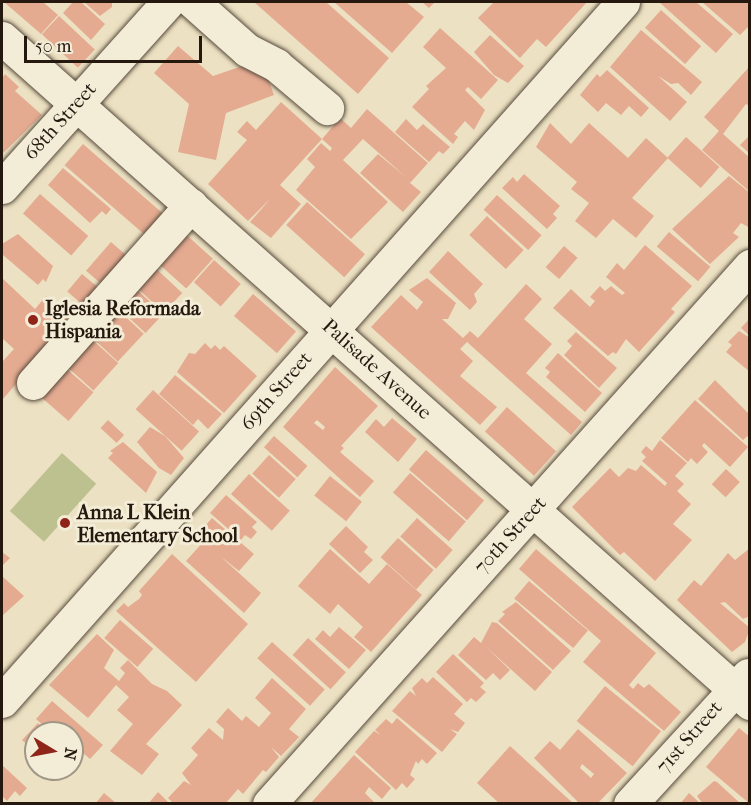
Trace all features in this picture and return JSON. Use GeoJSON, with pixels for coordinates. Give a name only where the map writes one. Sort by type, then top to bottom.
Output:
{"type":"FeatureCollection","features":[{"type":"Feature","properties":{"kind":"street","name":"68th Street"},"geometry":{"type":"LineString","coordinates":[[2,187],[168,2]]}},
{"type":"Feature","properties":{"kind":"street"},"geometry":{"type":"LineString","coordinates":[[193,2],[248,50],[276,65],[327,108]]}},
{"type":"Feature","properties":{"kind":"street","name":"69th Street"},"geometry":{"type":"LineString","coordinates":[[2,701],[623,2]]}},
{"type":"Feature","properties":{"kind":"street","name":"Palisade Avenue"},"geometry":{"type":"LineString","coordinates":[[2,38],[534,509],[744,688]]}},
{"type":"Feature","properties":{"kind":"street"},"geometry":{"type":"LineString","coordinates":[[33,383],[191,205]]}},
{"type":"Feature","properties":{"kind":"street","name":"70th Street"},"geometry":{"type":"LineString","coordinates":[[269,804],[750,266]]}},
{"type":"Feature","properties":{"kind":"street","name":"71st Street"},"geometry":{"type":"LineString","coordinates":[[630,804],[744,688]]}},
{"type":"Feature","properties":{"kind":"green space"},"geometry":{"type":"Polygon","coordinates":[[[62,453],[96,484],[44,542],[10,511],[62,453]]]}},
{"type":"Feature","properties":{"kind":"building"},"geometry":{"type":"Polygon","coordinates":[[[4,2],[43,2],[58,15],[41,34],[4,2]]]}},
{"type":"Feature","properties":{"kind":"building"},"geometry":{"type":"Polygon","coordinates":[[[73,2],[81,2],[105,24],[91,40],[63,13],[73,2]]]}},
{"type":"Feature","properties":{"kind":"building"},"geometry":{"type":"Polygon","coordinates":[[[84,2],[112,2],[112,7],[100,16],[84,2]]]}},
{"type":"Feature","properties":{"kind":"building"},"geometry":{"type":"Polygon","coordinates":[[[254,2],[326,2],[389,58],[358,94],[254,2]]]}},
{"type":"Feature","properties":{"kind":"building"},"geometry":{"type":"Polygon","coordinates":[[[334,2],[406,2],[424,17],[392,53],[334,2]]]}},
{"type":"Feature","properties":{"kind":"building"},"geometry":{"type":"Polygon","coordinates":[[[422,2],[435,2],[429,8],[422,2]]]}},
{"type":"Feature","properties":{"kind":"building"},"geometry":{"type":"Polygon","coordinates":[[[494,2],[587,2],[546,47],[537,39],[520,58],[478,18],[494,2]]]}},
{"type":"Feature","properties":{"kind":"building"},"geometry":{"type":"Polygon","coordinates":[[[659,2],[696,2],[733,34],[716,53],[659,2]]]}},
{"type":"Feature","properties":{"kind":"building"},"geometry":{"type":"Polygon","coordinates":[[[702,2],[750,2],[750,25],[740,35],[702,2]]]}},
{"type":"Feature","properties":{"kind":"building"},"geometry":{"type":"Polygon","coordinates":[[[661,10],[701,46],[685,64],[645,28],[661,10]]]}},
{"type":"Feature","properties":{"kind":"building"},"geometry":{"type":"Polygon","coordinates":[[[59,16],[95,49],[78,68],[42,34],[59,16]]]}},
{"type":"Feature","properties":{"kind":"building"},"geometry":{"type":"Polygon","coordinates":[[[440,28],[498,80],[481,99],[468,87],[465,90],[485,110],[474,130],[465,121],[454,134],[458,137],[453,144],[412,107],[429,89],[426,86],[446,68],[423,47],[440,28]]]}},
{"type":"Feature","properties":{"kind":"building"},"geometry":{"type":"Polygon","coordinates":[[[641,30],[702,82],[691,95],[678,83],[671,84],[658,76],[687,102],[670,121],[610,67],[641,30]]]}},
{"type":"Feature","properties":{"kind":"building"},"geometry":{"type":"Polygon","coordinates":[[[490,35],[524,66],[508,83],[494,75],[474,52],[490,35]]]}},
{"type":"Feature","properties":{"kind":"building"},"geometry":{"type":"Polygon","coordinates":[[[178,46],[213,76],[248,64],[263,65],[274,95],[226,113],[216,160],[178,152],[189,104],[154,73],[178,46]]]}},
{"type":"Feature","properties":{"kind":"building"},"geometry":{"type":"Polygon","coordinates":[[[750,66],[750,106],[746,104],[723,134],[750,158],[750,192],[702,150],[719,131],[704,117],[750,66]]]}},
{"type":"Feature","properties":{"kind":"building"},"geometry":{"type":"Polygon","coordinates":[[[607,70],[649,108],[641,117],[629,106],[621,115],[606,103],[598,112],[580,95],[597,74],[600,77],[607,70]]]}},
{"type":"Feature","properties":{"kind":"building"},"geometry":{"type":"Polygon","coordinates":[[[5,74],[19,87],[15,91],[42,115],[2,154],[2,78],[5,74]]]}},
{"type":"Feature","properties":{"kind":"building"},"geometry":{"type":"Polygon","coordinates":[[[281,102],[322,139],[280,185],[301,204],[271,238],[250,222],[271,198],[248,221],[208,184],[247,140],[237,132],[247,121],[256,130],[281,102]]]}},
{"type":"Feature","properties":{"kind":"building"},"geometry":{"type":"Polygon","coordinates":[[[367,109],[428,163],[410,183],[421,192],[403,212],[360,173],[378,154],[407,178],[363,139],[343,160],[388,202],[351,239],[296,190],[315,167],[307,159],[321,143],[330,151],[332,148],[322,139],[340,118],[351,128],[367,109]]]}},
{"type":"Feature","properties":{"kind":"building"},"geometry":{"type":"Polygon","coordinates":[[[406,119],[417,130],[423,124],[450,147],[443,154],[439,151],[429,162],[395,132],[406,119]]]}},
{"type":"Feature","properties":{"kind":"building"},"geometry":{"type":"Polygon","coordinates":[[[550,123],[571,144],[589,123],[628,158],[646,138],[668,158],[632,198],[654,216],[636,238],[613,219],[596,238],[575,221],[589,203],[571,189],[577,182],[536,147],[550,123]]]}},
{"type":"Feature","properties":{"kind":"building"},"geometry":{"type":"Polygon","coordinates":[[[750,135],[750,154],[740,145],[750,135]]]}},
{"type":"Feature","properties":{"kind":"building"},"geometry":{"type":"Polygon","coordinates":[[[686,137],[719,167],[701,188],[667,158],[686,137]]]}},
{"type":"Feature","properties":{"kind":"building"},"geometry":{"type":"Polygon","coordinates":[[[83,144],[166,216],[148,237],[65,165],[83,144]]]}},
{"type":"Feature","properties":{"kind":"building"},"geometry":{"type":"Polygon","coordinates":[[[63,168],[111,209],[106,215],[102,211],[90,223],[48,185],[63,168]]]}},
{"type":"Feature","properties":{"kind":"building"},"geometry":{"type":"Polygon","coordinates":[[[524,174],[560,206],[553,214],[557,218],[547,229],[502,188],[513,177],[517,182],[524,174]]]}},
{"type":"Feature","properties":{"kind":"building"},"geometry":{"type":"Polygon","coordinates":[[[729,176],[750,193],[750,228],[741,223],[733,233],[739,237],[710,264],[672,229],[729,176]]]}},
{"type":"Feature","properties":{"kind":"building"},"geometry":{"type":"Polygon","coordinates":[[[40,194],[88,236],[71,256],[23,214],[40,194]]]}},
{"type":"Feature","properties":{"kind":"building"},"geometry":{"type":"Polygon","coordinates":[[[497,195],[542,235],[528,250],[484,210],[497,195]]]}},
{"type":"Feature","properties":{"kind":"building"},"geometry":{"type":"Polygon","coordinates":[[[307,202],[365,254],[344,277],[286,225],[307,202]]]}},
{"type":"Feature","properties":{"kind":"building"},"geometry":{"type":"Polygon","coordinates":[[[487,216],[524,250],[506,269],[469,235],[487,216]]]}},
{"type":"Feature","properties":{"kind":"building"},"geometry":{"type":"Polygon","coordinates":[[[181,230],[213,259],[186,288],[154,260],[181,230]]]}},
{"type":"Feature","properties":{"kind":"building"},"geometry":{"type":"Polygon","coordinates":[[[669,232],[710,267],[698,281],[657,247],[669,232]]]}},
{"type":"Feature","properties":{"kind":"building"},"geometry":{"type":"Polygon","coordinates":[[[18,234],[53,266],[46,282],[43,279],[38,285],[3,255],[2,244],[18,234]]]}},
{"type":"Feature","properties":{"kind":"building"},"geometry":{"type":"Polygon","coordinates":[[[111,242],[128,257],[103,286],[86,271],[111,242]]]}},
{"type":"Feature","properties":{"kind":"building"},"geometry":{"type":"Polygon","coordinates":[[[645,245],[692,286],[671,309],[675,312],[639,352],[626,339],[616,354],[613,352],[608,356],[553,308],[571,289],[590,307],[595,301],[590,297],[600,286],[605,291],[611,286],[622,295],[625,293],[606,277],[617,263],[624,270],[645,245]]]}},
{"type":"Feature","properties":{"kind":"building"},"geometry":{"type":"Polygon","coordinates":[[[564,246],[578,258],[559,279],[546,267],[564,246]]]}},
{"type":"Feature","properties":{"kind":"building"},"geometry":{"type":"Polygon","coordinates":[[[448,251],[483,284],[474,294],[477,302],[470,310],[429,272],[448,251]]]}},
{"type":"Feature","properties":{"kind":"building"},"geometry":{"type":"Polygon","coordinates":[[[214,260],[241,284],[221,306],[194,282],[214,260]]]}},
{"type":"Feature","properties":{"kind":"building"},"geometry":{"type":"Polygon","coordinates":[[[150,263],[182,293],[164,313],[132,283],[150,263]]]}},
{"type":"Feature","properties":{"kind":"building"},"geometry":{"type":"Polygon","coordinates":[[[82,274],[100,289],[85,306],[67,292],[82,274]]]}},
{"type":"Feature","properties":{"kind":"building","name":"Iglesia Reformada Hispania"},"geometry":{"type":"Polygon","coordinates":[[[2,278],[35,309],[46,296],[69,317],[62,324],[66,327],[2,400],[2,362],[14,349],[2,338],[2,278]]]}},
{"type":"Feature","properties":{"kind":"building"},"geometry":{"type":"Polygon","coordinates":[[[427,278],[456,303],[448,319],[442,319],[463,338],[470,331],[478,338],[526,284],[542,299],[524,319],[552,344],[526,373],[582,422],[571,435],[467,342],[460,349],[473,361],[460,376],[497,407],[480,425],[371,327],[401,295],[417,310],[423,302],[409,290],[427,278]]]}},
{"type":"Feature","properties":{"kind":"building"},"geometry":{"type":"Polygon","coordinates":[[[131,284],[163,314],[145,333],[113,303],[131,284]]]}},
{"type":"Feature","properties":{"kind":"building"},"geometry":{"type":"Polygon","coordinates":[[[253,294],[296,331],[277,353],[234,316],[253,294]]]}},
{"type":"Feature","properties":{"kind":"building"},"geometry":{"type":"Polygon","coordinates":[[[113,305],[144,334],[118,361],[87,333],[113,305]]]}},
{"type":"Feature","properties":{"kind":"building"},"geometry":{"type":"Polygon","coordinates":[[[750,318],[750,336],[741,328],[750,318]]]}},
{"type":"Feature","properties":{"kind":"building"},"geometry":{"type":"Polygon","coordinates":[[[739,331],[750,338],[750,372],[726,352],[732,345],[728,342],[739,331]]]}},
{"type":"Feature","properties":{"kind":"building"},"geometry":{"type":"Polygon","coordinates":[[[576,332],[617,368],[599,388],[564,355],[572,346],[567,341],[576,332]]]}},
{"type":"Feature","properties":{"kind":"building"},"geometry":{"type":"Polygon","coordinates":[[[87,335],[118,363],[93,391],[62,362],[87,335]]]}},
{"type":"Feature","properties":{"kind":"building"},"geometry":{"type":"Polygon","coordinates":[[[205,343],[211,349],[215,345],[220,350],[224,346],[257,376],[224,413],[177,372],[189,353],[195,354],[205,343]]]}},
{"type":"Feature","properties":{"kind":"building"},"geometry":{"type":"Polygon","coordinates":[[[558,353],[602,393],[585,412],[546,377],[550,372],[545,368],[558,353]]]}},
{"type":"Feature","properties":{"kind":"building"},"geometry":{"type":"Polygon","coordinates":[[[61,364],[93,392],[69,421],[36,393],[61,364]]]}},
{"type":"Feature","properties":{"kind":"building"},"geometry":{"type":"Polygon","coordinates":[[[335,367],[378,406],[341,446],[344,448],[340,452],[374,481],[360,497],[283,427],[335,367]],[[317,420],[314,423],[323,430],[325,427],[317,420]]]}},
{"type":"Feature","properties":{"kind":"building"},"geometry":{"type":"Polygon","coordinates":[[[175,375],[222,414],[208,429],[198,419],[193,425],[159,394],[175,375]]]}},
{"type":"Feature","properties":{"kind":"building"},"geometry":{"type":"Polygon","coordinates":[[[715,380],[750,415],[750,434],[743,440],[698,399],[715,380]]]}},
{"type":"Feature","properties":{"kind":"building"},"geometry":{"type":"Polygon","coordinates":[[[153,390],[199,431],[182,451],[136,409],[153,390]]]}},
{"type":"Feature","properties":{"kind":"building"},"geometry":{"type":"Polygon","coordinates":[[[695,400],[748,447],[730,467],[704,443],[702,446],[708,452],[697,464],[691,458],[688,462],[661,438],[695,400]]]}},
{"type":"Feature","properties":{"kind":"building"},"geometry":{"type":"Polygon","coordinates":[[[507,407],[556,451],[534,476],[485,432],[507,407]]]}},
{"type":"Feature","properties":{"kind":"building"},"geometry":{"type":"Polygon","coordinates":[[[392,418],[417,439],[398,462],[365,432],[376,419],[384,427],[392,418]]]}},
{"type":"Feature","properties":{"kind":"building"},"geometry":{"type":"Polygon","coordinates":[[[108,420],[124,435],[117,443],[100,428],[108,420]]]}},
{"type":"Feature","properties":{"kind":"building"},"geometry":{"type":"Polygon","coordinates":[[[150,427],[165,436],[184,458],[171,475],[159,468],[137,442],[150,427]]]}},
{"type":"Feature","properties":{"kind":"building"},"geometry":{"type":"Polygon","coordinates":[[[274,436],[307,466],[297,477],[264,447],[274,436]]]}},
{"type":"Feature","properties":{"kind":"building"},"geometry":{"type":"Polygon","coordinates":[[[660,440],[687,463],[675,476],[684,484],[677,491],[691,504],[673,524],[692,540],[655,581],[624,552],[620,555],[572,507],[610,468],[619,477],[628,468],[636,471],[641,465],[665,486],[667,483],[642,461],[646,457],[641,452],[646,446],[652,451],[660,440]]]}},
{"type":"Feature","properties":{"kind":"building"},"geometry":{"type":"Polygon","coordinates":[[[123,442],[157,472],[146,493],[108,458],[113,453],[110,451],[123,442]]]}},
{"type":"Feature","properties":{"kind":"building"},"geometry":{"type":"Polygon","coordinates":[[[426,450],[484,501],[467,520],[409,470],[426,450]]]}},
{"type":"Feature","properties":{"kind":"building"},"geometry":{"type":"Polygon","coordinates":[[[269,455],[296,479],[279,498],[252,474],[269,455]]]}},
{"type":"Feature","properties":{"kind":"building"},"geometry":{"type":"Polygon","coordinates":[[[726,469],[740,482],[726,497],[712,484],[726,469]]]}},
{"type":"Feature","properties":{"kind":"building"},"geometry":{"type":"Polygon","coordinates":[[[410,473],[466,522],[449,541],[393,493],[410,473]]]}},
{"type":"Feature","properties":{"kind":"building"},"geometry":{"type":"Polygon","coordinates":[[[249,474],[290,511],[272,531],[231,494],[249,474]]]}},
{"type":"Feature","properties":{"kind":"building"},"geometry":{"type":"Polygon","coordinates":[[[330,476],[362,502],[346,521],[314,495],[330,476]]]}},
{"type":"Feature","properties":{"kind":"building"},"geometry":{"type":"Polygon","coordinates":[[[226,495],[257,522],[252,527],[257,532],[251,539],[245,535],[241,540],[210,513],[226,495]]]}},
{"type":"Feature","properties":{"kind":"building"},"geometry":{"type":"Polygon","coordinates":[[[212,518],[254,554],[239,571],[220,556],[261,593],[244,613],[186,561],[204,541],[198,534],[212,518]]]}},
{"type":"Feature","properties":{"kind":"building"},"geometry":{"type":"Polygon","coordinates":[[[417,518],[453,550],[436,569],[400,537],[417,518]]]}},
{"type":"Feature","properties":{"kind":"building"},"geometry":{"type":"Polygon","coordinates":[[[346,526],[368,547],[364,552],[373,560],[360,573],[329,544],[346,526]]]}},
{"type":"Feature","properties":{"kind":"building"},"geometry":{"type":"Polygon","coordinates":[[[398,538],[434,570],[416,589],[381,557],[398,538]]]}},
{"type":"Feature","properties":{"kind":"building"},"geometry":{"type":"Polygon","coordinates":[[[750,548],[750,616],[743,619],[725,602],[720,603],[750,628],[745,642],[732,652],[677,600],[694,580],[701,586],[728,553],[735,560],[750,548]]]}},
{"type":"Feature","properties":{"kind":"building"},"geometry":{"type":"Polygon","coordinates":[[[330,549],[369,584],[387,564],[422,595],[371,652],[354,637],[363,627],[338,604],[330,614],[298,586],[330,549]]]}},
{"type":"Feature","properties":{"kind":"building"},"geometry":{"type":"Polygon","coordinates":[[[536,549],[656,653],[629,685],[633,689],[638,683],[644,688],[649,684],[681,712],[664,731],[583,662],[601,641],[519,569],[536,549]]]}},
{"type":"Feature","properties":{"kind":"building"},"geometry":{"type":"Polygon","coordinates":[[[2,552],[10,558],[2,566],[2,552]]]}},
{"type":"Feature","properties":{"kind":"building"},"geometry":{"type":"Polygon","coordinates":[[[172,554],[248,624],[196,682],[116,611],[124,603],[128,607],[139,599],[142,595],[139,591],[172,554]]]}},
{"type":"Feature","properties":{"kind":"building"},"geometry":{"type":"Polygon","coordinates":[[[2,576],[24,596],[2,616],[2,576]]]}},
{"type":"Feature","properties":{"kind":"building"},"geometry":{"type":"Polygon","coordinates":[[[529,581],[588,630],[573,648],[514,599],[529,581]]]}},
{"type":"Feature","properties":{"kind":"building"},"geometry":{"type":"Polygon","coordinates":[[[516,602],[571,651],[553,670],[498,621],[505,614],[502,612],[516,602]]]}},
{"type":"Feature","properties":{"kind":"building"},"geometry":{"type":"Polygon","coordinates":[[[120,620],[153,649],[137,667],[104,638],[120,620]]]}},
{"type":"Feature","properties":{"kind":"building"},"geometry":{"type":"Polygon","coordinates":[[[492,622],[497,623],[552,672],[535,691],[485,646],[510,670],[500,680],[493,673],[486,680],[458,655],[474,637],[481,643],[492,622]]]}},
{"type":"Feature","properties":{"kind":"building"},"geometry":{"type":"Polygon","coordinates":[[[339,627],[366,650],[349,669],[315,639],[323,630],[330,637],[339,627]]]}},
{"type":"Feature","properties":{"kind":"building"},"geometry":{"type":"Polygon","coordinates":[[[97,634],[114,650],[104,668],[119,681],[125,673],[120,668],[128,660],[152,684],[167,691],[182,705],[146,744],[159,754],[142,775],[110,751],[133,724],[117,710],[129,697],[116,685],[88,718],[49,685],[97,634]]]}},
{"type":"Feature","properties":{"kind":"building"},"geometry":{"type":"Polygon","coordinates":[[[308,638],[346,672],[331,689],[293,655],[308,638]]]}},
{"type":"Feature","properties":{"kind":"building"},"geometry":{"type":"Polygon","coordinates":[[[272,642],[325,690],[310,706],[257,658],[272,642]]]}},
{"type":"Feature","properties":{"kind":"building"},"geometry":{"type":"Polygon","coordinates":[[[453,654],[484,683],[480,687],[486,692],[476,702],[471,698],[467,702],[436,672],[453,654]]]}},
{"type":"Feature","properties":{"kind":"building"},"geometry":{"type":"Polygon","coordinates":[[[433,677],[463,704],[454,714],[465,723],[458,732],[450,729],[457,734],[442,752],[392,711],[410,691],[416,696],[412,688],[422,678],[427,683],[433,677]]]}},
{"type":"Feature","properties":{"kind":"building"},"geometry":{"type":"Polygon","coordinates":[[[272,678],[306,709],[289,729],[299,737],[281,756],[271,747],[279,757],[266,772],[263,770],[243,794],[238,789],[225,804],[174,804],[168,798],[184,781],[191,785],[182,773],[198,755],[191,748],[209,728],[223,740],[224,729],[216,722],[228,708],[242,721],[246,716],[259,727],[271,713],[255,698],[272,678]]]}},
{"type":"Feature","properties":{"kind":"building"},"geometry":{"type":"Polygon","coordinates":[[[605,686],[661,731],[633,766],[577,721],[605,686]]]}},
{"type":"Feature","properties":{"kind":"building"},"geometry":{"type":"Polygon","coordinates":[[[52,701],[75,721],[38,721],[36,719],[52,701]]]}},
{"type":"Feature","properties":{"kind":"building"},"geometry":{"type":"Polygon","coordinates":[[[397,718],[437,753],[427,764],[422,759],[418,764],[416,761],[410,775],[415,779],[407,788],[402,783],[396,790],[355,752],[374,731],[381,735],[375,730],[386,719],[392,724],[397,718]]]}},
{"type":"Feature","properties":{"kind":"building"},"geometry":{"type":"Polygon","coordinates":[[[739,728],[750,737],[750,804],[706,767],[739,728]]]}},
{"type":"Feature","properties":{"kind":"building"},"geometry":{"type":"Polygon","coordinates":[[[84,729],[103,745],[90,759],[84,754],[84,729]]]}},
{"type":"Feature","properties":{"kind":"building"},"geometry":{"type":"Polygon","coordinates":[[[578,729],[627,773],[597,804],[580,804],[534,758],[550,741],[560,750],[578,729]],[[582,764],[580,768],[591,778],[594,774],[582,764]]]}},
{"type":"Feature","properties":{"kind":"building"},"geometry":{"type":"Polygon","coordinates":[[[510,746],[574,804],[500,804],[477,783],[510,746]]]}},
{"type":"Feature","properties":{"kind":"building"},"geometry":{"type":"Polygon","coordinates":[[[354,755],[391,788],[382,799],[369,787],[365,793],[376,804],[310,804],[354,755]]]}},
{"type":"Feature","properties":{"kind":"building"},"geometry":{"type":"Polygon","coordinates":[[[2,765],[27,788],[20,796],[15,791],[7,801],[2,796],[2,765]]]}},
{"type":"Feature","properties":{"kind":"building"},"geometry":{"type":"Polygon","coordinates":[[[714,781],[741,804],[703,804],[697,796],[714,781]]]}},
{"type":"Feature","properties":{"kind":"building"},"geometry":{"type":"Polygon","coordinates":[[[158,792],[170,804],[148,804],[158,792]]]}},
{"type":"Feature","properties":{"kind":"building"},"geometry":{"type":"Polygon","coordinates":[[[104,793],[117,804],[95,804],[104,793]]]}},
{"type":"Feature","properties":{"kind":"building"},"geometry":{"type":"Polygon","coordinates":[[[689,793],[701,804],[680,804],[689,793]]]}},
{"type":"Feature","properties":{"kind":"place","name":"Iglesia Reformada Hispania"},"geometry":{"type":"Point","coordinates":[33,320]}},
{"type":"Feature","properties":{"kind":"place","name":"Anna L Klein Elementary School"},"geometry":{"type":"Point","coordinates":[65,523]}}]}
